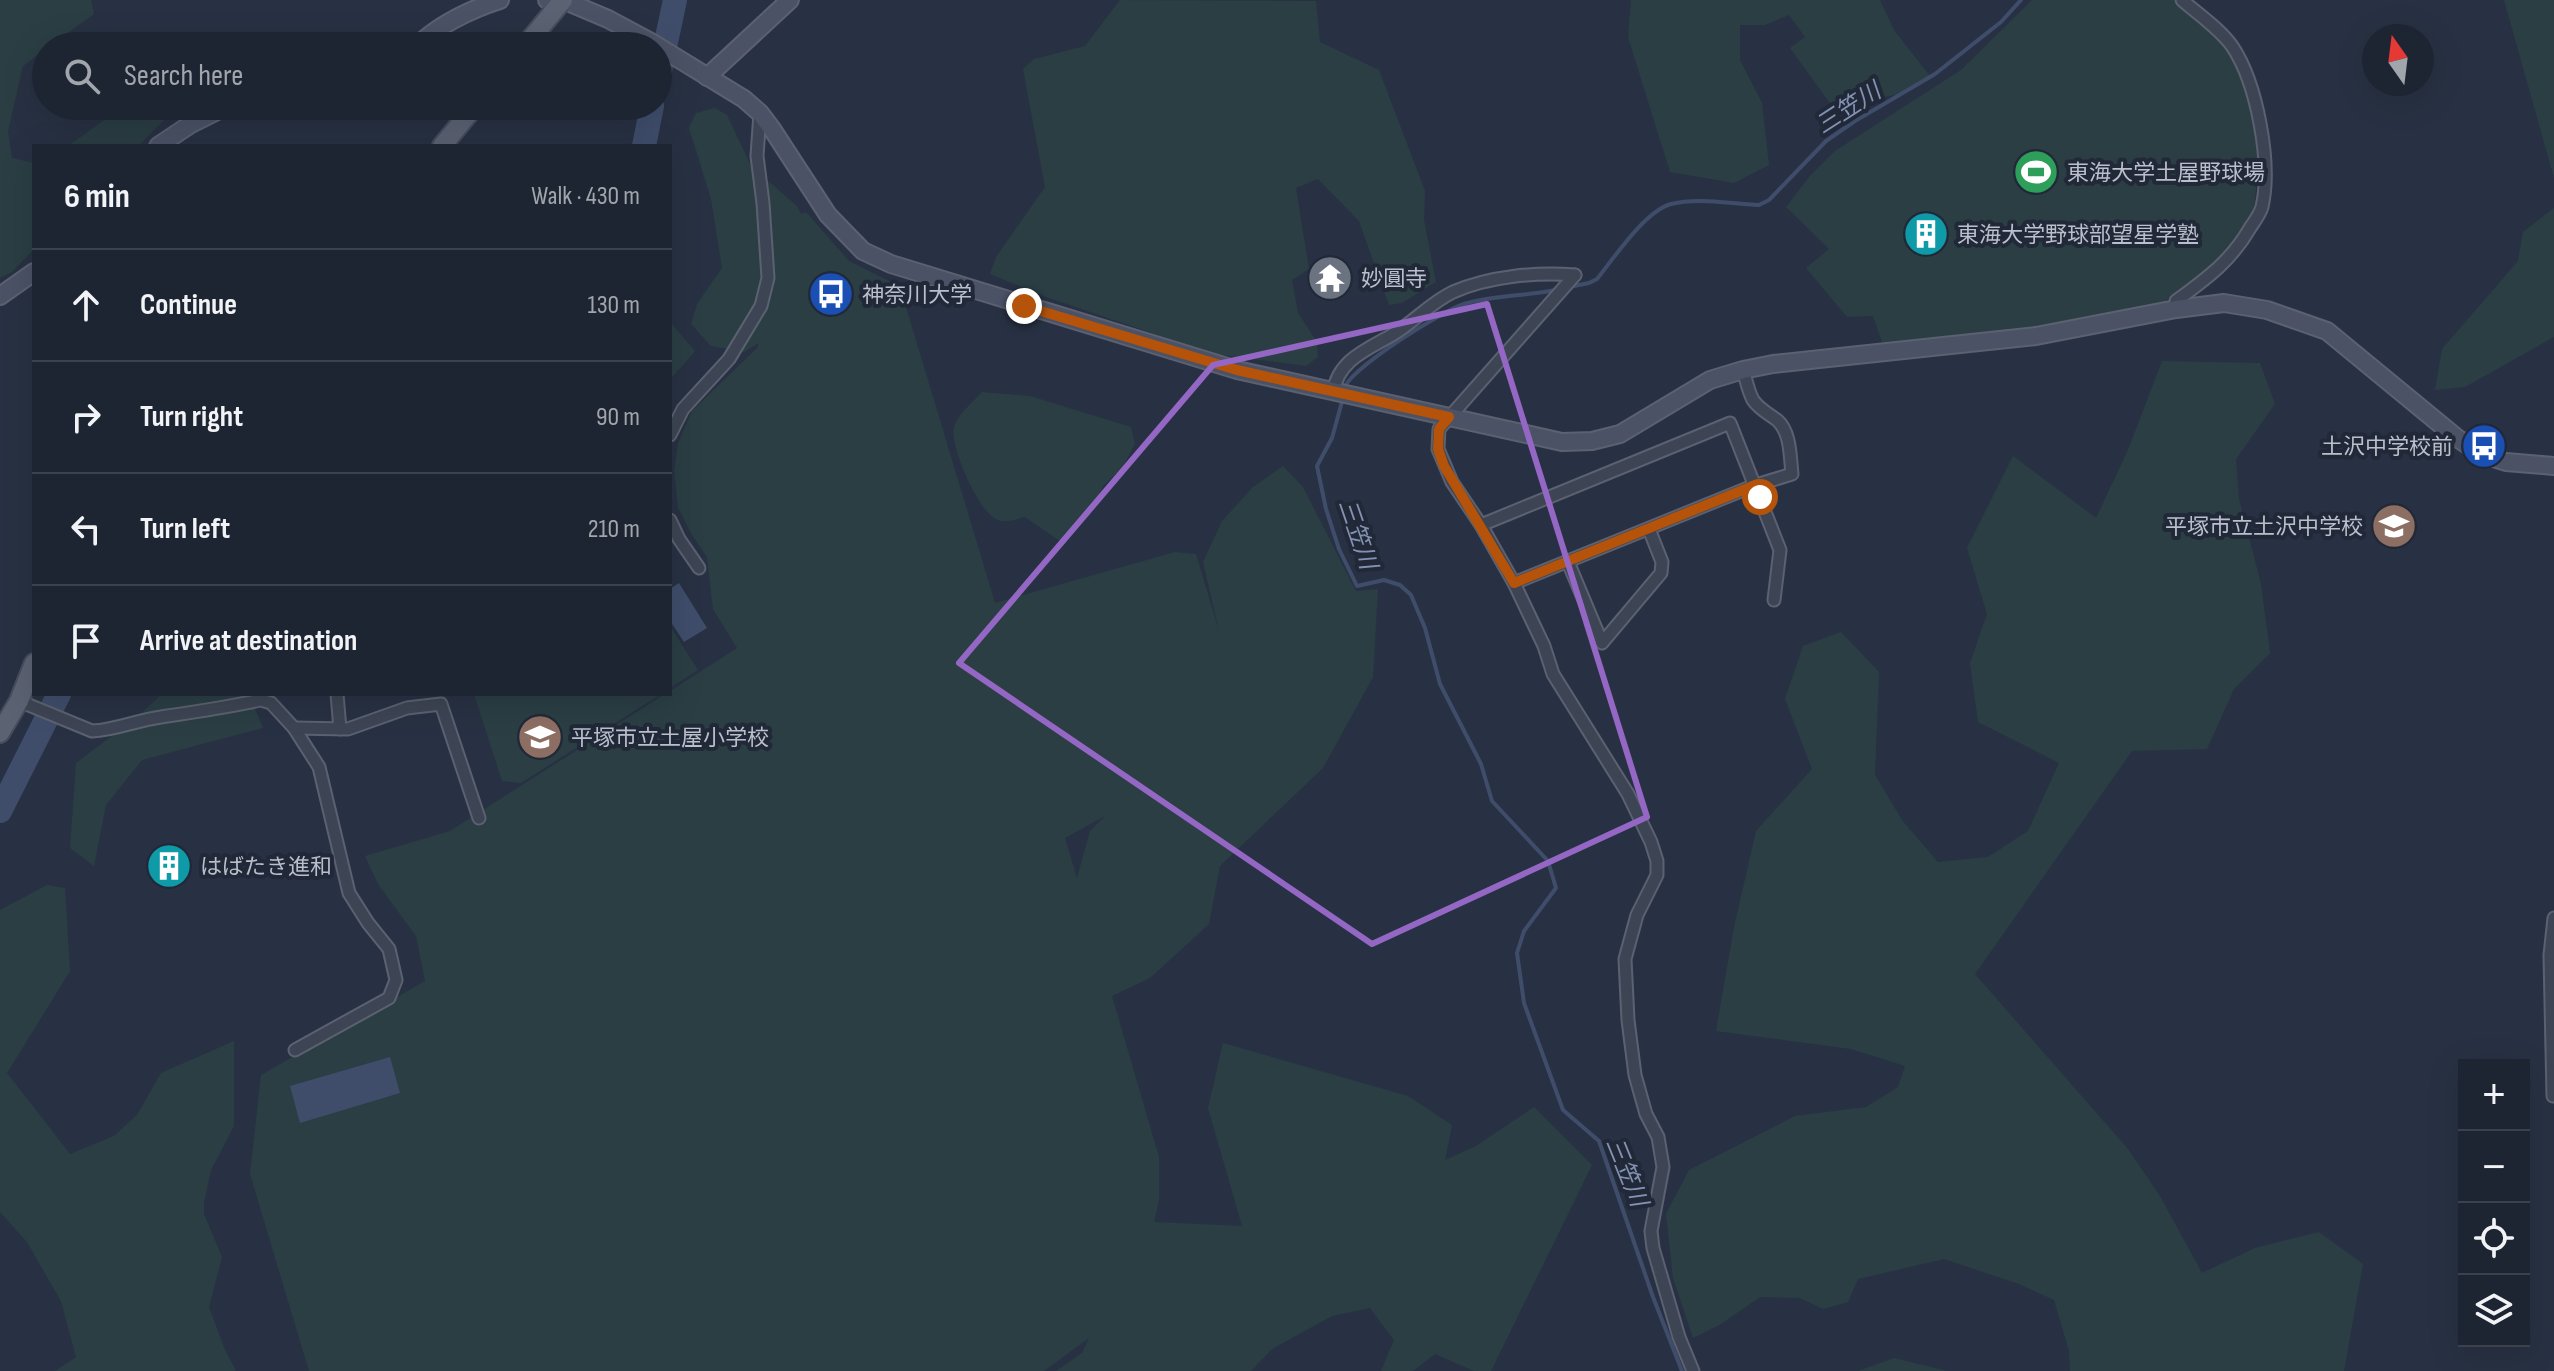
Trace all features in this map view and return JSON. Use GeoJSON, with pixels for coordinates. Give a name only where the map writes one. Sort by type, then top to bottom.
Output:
{"type":"FeatureCollection","features":[{"type":"Feature","properties":{"kind":"main road"},"geometry":{"type":"LineString","coordinates":[[537,32],[563,0]]}},
{"type":"Feature","properties":{"kind":"main road"},"geometry":{"type":"LineString","coordinates":[[444,144],[463,120]]}},
{"type":"Feature","properties":{"kind":"main road"},"geometry":{"type":"LineString","coordinates":[[3,721],[19,701],[32,668]]}},
{"type":"Feature","properties":{"kind":"street"},"geometry":{"type":"LineString","coordinates":[[432,32],[454,17],[500,0]]}},
{"type":"Feature","properties":{"kind":"street"},"geometry":{"type":"LineString","coordinates":[[547,0],[563,0],[632,32]]}},
{"type":"Feature","properties":{"kind":"street"},"geometry":{"type":"LineString","coordinates":[[707,77],[790,0]]}},
{"type":"Feature","properties":{"kind":"street"},"geometry":{"type":"LineString","coordinates":[[2176,309],[2176,301],[2210,276],[2236,251],[2262,208],[2265,159],[2258,110],[2242,64],[2230,43],[2182,0]]}},
{"type":"Feature","properties":{"kind":"street"},"geometry":{"type":"LineString","coordinates":[[672,55],[744,99],[760,113],[828,215],[863,251],[891,264],[1237,370],[1351,397],[1562,442],[1592,441],[1620,434],[1710,380],[1743,370],[1773,364],[2036,336],[2224,303],[2267,310],[2327,331],[2457,438],[2481,454],[2506,462],[2554,466]]}},
{"type":"Feature","properties":{"kind":"street"},"geometry":{"type":"LineString","coordinates":[[672,431],[683,409],[729,359],[761,306],[768,278],[757,156],[760,113]]}},
{"type":"Feature","properties":{"kind":"street"},"geometry":{"type":"LineString","coordinates":[[161,144],[199,120]]}},
{"type":"Feature","properties":{"kind":"street"},"geometry":{"type":"LineString","coordinates":[[0,296],[32,273]]}},
{"type":"Feature","properties":{"kind":"street"},"geometry":{"type":"LineString","coordinates":[[1333,393],[1334,383],[1344,365],[1355,355],[1395,333],[1453,292],[1496,280],[1548,273],[1575,275],[1439,429],[1438,449],[1452,482],[1514,583],[1544,646],[1553,674],[1628,794],[1657,861],[1657,875],[1637,915],[1625,959],[1628,1020],[1635,1075],[1646,1114],[1658,1137],[1663,1167],[1651,1231],[1653,1248],[1679,1337],[1693,1371]]}},
{"type":"Feature","properties":{"kind":"street"},"geometry":{"type":"LineString","coordinates":[[1514,583],[1753,486],[1792,474],[1790,447],[1784,428],[1754,402],[1743,370]]}},
{"type":"Feature","properties":{"kind":"street"},"geometry":{"type":"LineString","coordinates":[[1481,525],[1730,423],[1780,550],[1774,600]]}},
{"type":"Feature","properties":{"kind":"street"},"geometry":{"type":"LineString","coordinates":[[672,524],[699,568]]}},
{"type":"Feature","properties":{"kind":"street"},"geometry":{"type":"LineString","coordinates":[[1568,562],[1602,643],[1661,573],[1662,562],[1649,529]]}},
{"type":"Feature","properties":{"kind":"street"},"geometry":{"type":"LineString","coordinates":[[337,696],[340,729]]}},
{"type":"Feature","properties":{"kind":"street"},"geometry":{"type":"LineString","coordinates":[[402,696],[407,708]]}},
{"type":"Feature","properties":{"kind":"street"},"geometry":{"type":"LineString","coordinates":[[19,701],[92,731],[103,731],[158,717],[191,714],[261,700],[271,703],[294,728],[319,767],[349,893],[389,949],[396,980],[389,998],[295,1050]]}},
{"type":"Feature","properties":{"kind":"street"},"geometry":{"type":"LineString","coordinates":[[294,728],[340,729],[380,720],[407,708],[441,704],[479,818]]}},
{"type":"Feature","properties":{"kind":"street"},"geometry":{"type":"LineString","coordinates":[[2553,1096],[2550,955],[2554,918]]}},
{"type":"Feature","properties":{"kind":"highlighted area"},"geometry":{"type":"Polygon","coordinates":[[[1487,304],[1647,817],[1372,944],[959,663],[1213,365],[1487,304]]]}},
{"type":"Feature","properties":{"kind":"shaded area"},"geometry":{"type":"Polygon","coordinates":[[[0,0],[91,0],[94,14],[69,32],[32,32],[32,59],[23,66],[8,131],[12,158],[32,163],[32,251],[12,272],[0,278],[0,0]]]}},
{"type":"Feature","properties":{"kind":"shaded area"},"geometry":{"type":"Polygon","coordinates":[[[1120,0],[1316,1],[1320,42],[1379,70],[1425,191],[1424,220],[1436,282],[1402,303],[1389,305],[1359,221],[1318,179],[1296,188],[1309,269],[1292,280],[1298,313],[1317,342],[1318,357],[1306,366],[1214,354],[1046,297],[990,274],[996,257],[1045,187],[1023,69],[1034,59],[1085,46],[1120,0]]]}},
{"type":"Feature","properties":{"kind":"shaded area"},"geometry":{"type":"Polygon","coordinates":[[[1631,0],[1880,0],[1894,30],[1930,76],[1895,95],[1832,106],[1790,48],[1805,37],[1789,15],[1765,25],[1740,25],[1740,60],[1762,103],[1769,165],[1734,183],[1670,172],[1628,37],[1631,0]]]}},
{"type":"Feature","properties":{"kind":"shaded area","name":"東海大学土屋野球場"},"geometry":{"type":"Polygon","coordinates":[[[2032,0],[2174,0],[2225,45],[2238,65],[2251,99],[2257,128],[2258,169],[2254,209],[2230,248],[2207,271],[2161,304],[2020,329],[1883,345],[1873,316],[1847,317],[1806,268],[1829,249],[1786,207],[1835,151],[1961,70],[2032,0]]]}},
{"type":"Feature","properties":{"kind":"shaded area"},"geometry":{"type":"Polygon","coordinates":[[[2504,0],[2554,0],[2554,178],[2504,0]]]}},
{"type":"Feature","properties":{"kind":"shaded area"},"geometry":{"type":"Polygon","coordinates":[[[715,108],[727,115],[751,166],[797,206],[801,214],[806,212],[849,261],[909,291],[906,307],[995,603],[1175,552],[1196,554],[1219,631],[1203,562],[1222,521],[1253,487],[1283,466],[1303,487],[1356,591],[1378,589],[1373,677],[1323,768],[1220,866],[1209,924],[1150,978],[1112,996],[1159,1157],[1159,1200],[1154,1222],[1242,1226],[1208,1108],[1223,1043],[1408,1096],[1452,1125],[1445,1160],[1476,1146],[1534,1107],[1592,1165],[1491,1371],[1474,1371],[1435,1354],[1413,1371],[1381,1371],[1394,1340],[1370,1308],[1332,1316],[1272,1349],[1251,1371],[1056,1371],[1082,1353],[1089,1338],[1044,1371],[309,1371],[250,1174],[261,1075],[425,981],[416,936],[378,884],[365,856],[450,831],[662,696],[672,696],[672,690],[737,648],[713,609],[707,557],[678,508],[674,471],[678,443],[692,411],[759,343],[744,352],[711,346],[691,324],[697,304],[722,268],[711,199],[689,128],[696,113],[715,108]],[[1105,816],[1065,838],[1077,878],[1090,831],[1105,816]]]}},
{"type":"Feature","properties":{"kind":"shaded area"},"geometry":{"type":"Polygon","coordinates":[[[104,120],[164,120],[140,144],[71,144],[104,120]]]}},
{"type":"Feature","properties":{"kind":"shaded area"},"geometry":{"type":"Polygon","coordinates":[[[2554,208],[2554,337],[2465,387],[2435,390],[2442,349],[2518,261],[2523,232],[2554,208]]]}},
{"type":"Feature","properties":{"kind":"shaded area"},"geometry":{"type":"Polygon","coordinates":[[[672,324],[695,351],[672,378],[672,324]]]}},
{"type":"Feature","properties":{"kind":"shaded area"},"geometry":{"type":"Polygon","coordinates":[[[2162,361],[2260,363],[2275,404],[2236,459],[2239,499],[2261,584],[2270,653],[2234,689],[2207,749],[2132,751],[1975,974],[2128,1149],[2160,1196],[2202,1273],[2255,1248],[2319,1232],[2363,1264],[2344,1371],[2070,1371],[2069,1351],[2054,1300],[2019,1284],[1944,1259],[1858,1279],[1848,1302],[1823,1309],[1800,1298],[1760,1297],[1721,1324],[1693,1338],[1673,1278],[1666,1214],[1689,1170],[1795,1116],[1866,1107],[1898,1087],[1905,1066],[1851,1049],[1716,1031],[1734,927],[1756,831],[1812,769],[1785,699],[1803,646],[1841,632],[1879,672],[1875,775],[1902,820],[1938,862],[1988,857],[2028,831],[2059,763],[1978,722],[1970,663],[1987,614],[1967,548],[2013,456],[2096,518],[2128,450],[2162,361]]]}},
{"type":"Feature","properties":{"kind":"shaded area"},"geometry":{"type":"Polygon","coordinates":[[[982,392],[1030,396],[1131,427],[1135,444],[1122,468],[1103,486],[1089,516],[1063,543],[1025,517],[1005,521],[994,518],[973,490],[960,462],[954,427],[962,413],[982,392]]]}},
{"type":"Feature","properties":{"kind":"shaded area"},"geometry":{"type":"Polygon","coordinates":[[[672,629],[698,670],[672,687],[672,629]]]}},
{"type":"Feature","properties":{"kind":"shaded area"},"geometry":{"type":"Polygon","coordinates":[[[160,696],[250,696],[263,728],[142,760],[106,805],[94,866],[70,848],[76,763],[160,696]]]}},
{"type":"Feature","properties":{"kind":"shaded area","name":"平塚市立土屋小学校"},"geometry":{"type":"Polygon","coordinates":[[[475,696],[658,696],[521,783],[502,781],[475,696]]]}},
{"type":"Feature","properties":{"kind":"shaded area"},"geometry":{"type":"Polygon","coordinates":[[[47,885],[65,888],[70,971],[7,1073],[70,1154],[114,1136],[137,1115],[161,1073],[234,1041],[234,1126],[211,1170],[204,1214],[222,1257],[209,1307],[236,1371],[55,1371],[76,1357],[61,1301],[27,1242],[0,1212],[0,910],[47,885]]]}},
{"type":"Feature","properties":{"kind":"shaded area"},"geometry":{"type":"Polygon","coordinates":[[[1894,1358],[1947,1371],[1858,1371],[1894,1358]]]}},
{"type":"Feature","properties":{"kind":"water"},"geometry":{"type":"Polygon","coordinates":[[[679,583],[707,628],[684,642],[672,624],[672,588],[679,583]]]}},
{"type":"Feature","properties":{"kind":"water"},"geometry":{"type":"Polygon","coordinates":[[[390,1057],[400,1093],[300,1123],[290,1086],[390,1057]]]}},
{"type":"Feature","properties":{"kind":"waterway"},"geometry":{"type":"LineString","coordinates":[[668,32],[675,0]]}},
{"type":"Feature","properties":{"kind":"waterway","name":"三笠川"},"geometry":{"type":"LineString","coordinates":[[1569,287],[1597,279],[1641,225],[1661,208],[1682,202],[1759,205],[1769,200],[1826,141],[1935,74],[2001,22],[2021,0]]}},
{"type":"Feature","properties":{"kind":"waterway"},"geometry":{"type":"LineString","coordinates":[[644,144],[649,120]]}},
{"type":"Feature","properties":{"kind":"waterway","name":"三笠川"},"geometry":{"type":"LineString","coordinates":[[1344,389],[1349,380],[1378,355],[1453,309],[1487,299],[1556,290]]}},
{"type":"Feature","properties":{"kind":"waterway","name":"三笠川"},"geometry":{"type":"LineString","coordinates":[[1343,398],[1332,438],[1317,466],[1339,549],[1357,586],[1384,580],[1400,585],[1411,595],[1425,628],[1440,684],[1481,764],[1492,801],[1548,861],[1556,888],[1524,931],[1517,953],[1524,1003],[1563,1110],[1599,1141],[1682,1371]]}},
{"type":"Feature","properties":{"kind":"waterway"},"geometry":{"type":"LineString","coordinates":[[0,811],[58,696]]}},
{"type":"Feature","properties":{"kind":"place","name":"東海大学土屋野球場"},"geometry":{"type":"Point","coordinates":[2036,172]}},
{"type":"Feature","properties":{"kind":"place","name":"東海大学野球部望星学塾"},"geometry":{"type":"Point","coordinates":[1926,234]}},
{"type":"Feature","properties":{"kind":"place","name":"妙圓寺"},"geometry":{"type":"Point","coordinates":[1330,278]}},
{"type":"Feature","properties":{"kind":"place","name":"神奈川大学"},"geometry":{"type":"Point","coordinates":[831,294]}},
{"type":"Feature","properties":{"kind":"place","name":"土沢中学校前"},"geometry":{"type":"Point","coordinates":[2484,446]}},
{"type":"Feature","properties":{"kind":"place","name":"平塚市立土沢中学校"},"geometry":{"type":"Point","coordinates":[2394,526]}},
{"type":"Feature","properties":{"kind":"place","name":"平塚市立土屋小学校"},"geometry":{"type":"Point","coordinates":[540,737]}},
{"type":"Feature","properties":{"kind":"place","name":"はばたき進和"},"geometry":{"type":"Point","coordinates":[169,866]}},
{"type":"Feature","properties":{"kind":"route"},"geometry":{"type":"LineString","coordinates":[[1024,306],[1237,370],[1449,417],[1439,429],[1438,449],[1444,466],[1514,583],[1753,486],[1760,497]]}}]}
